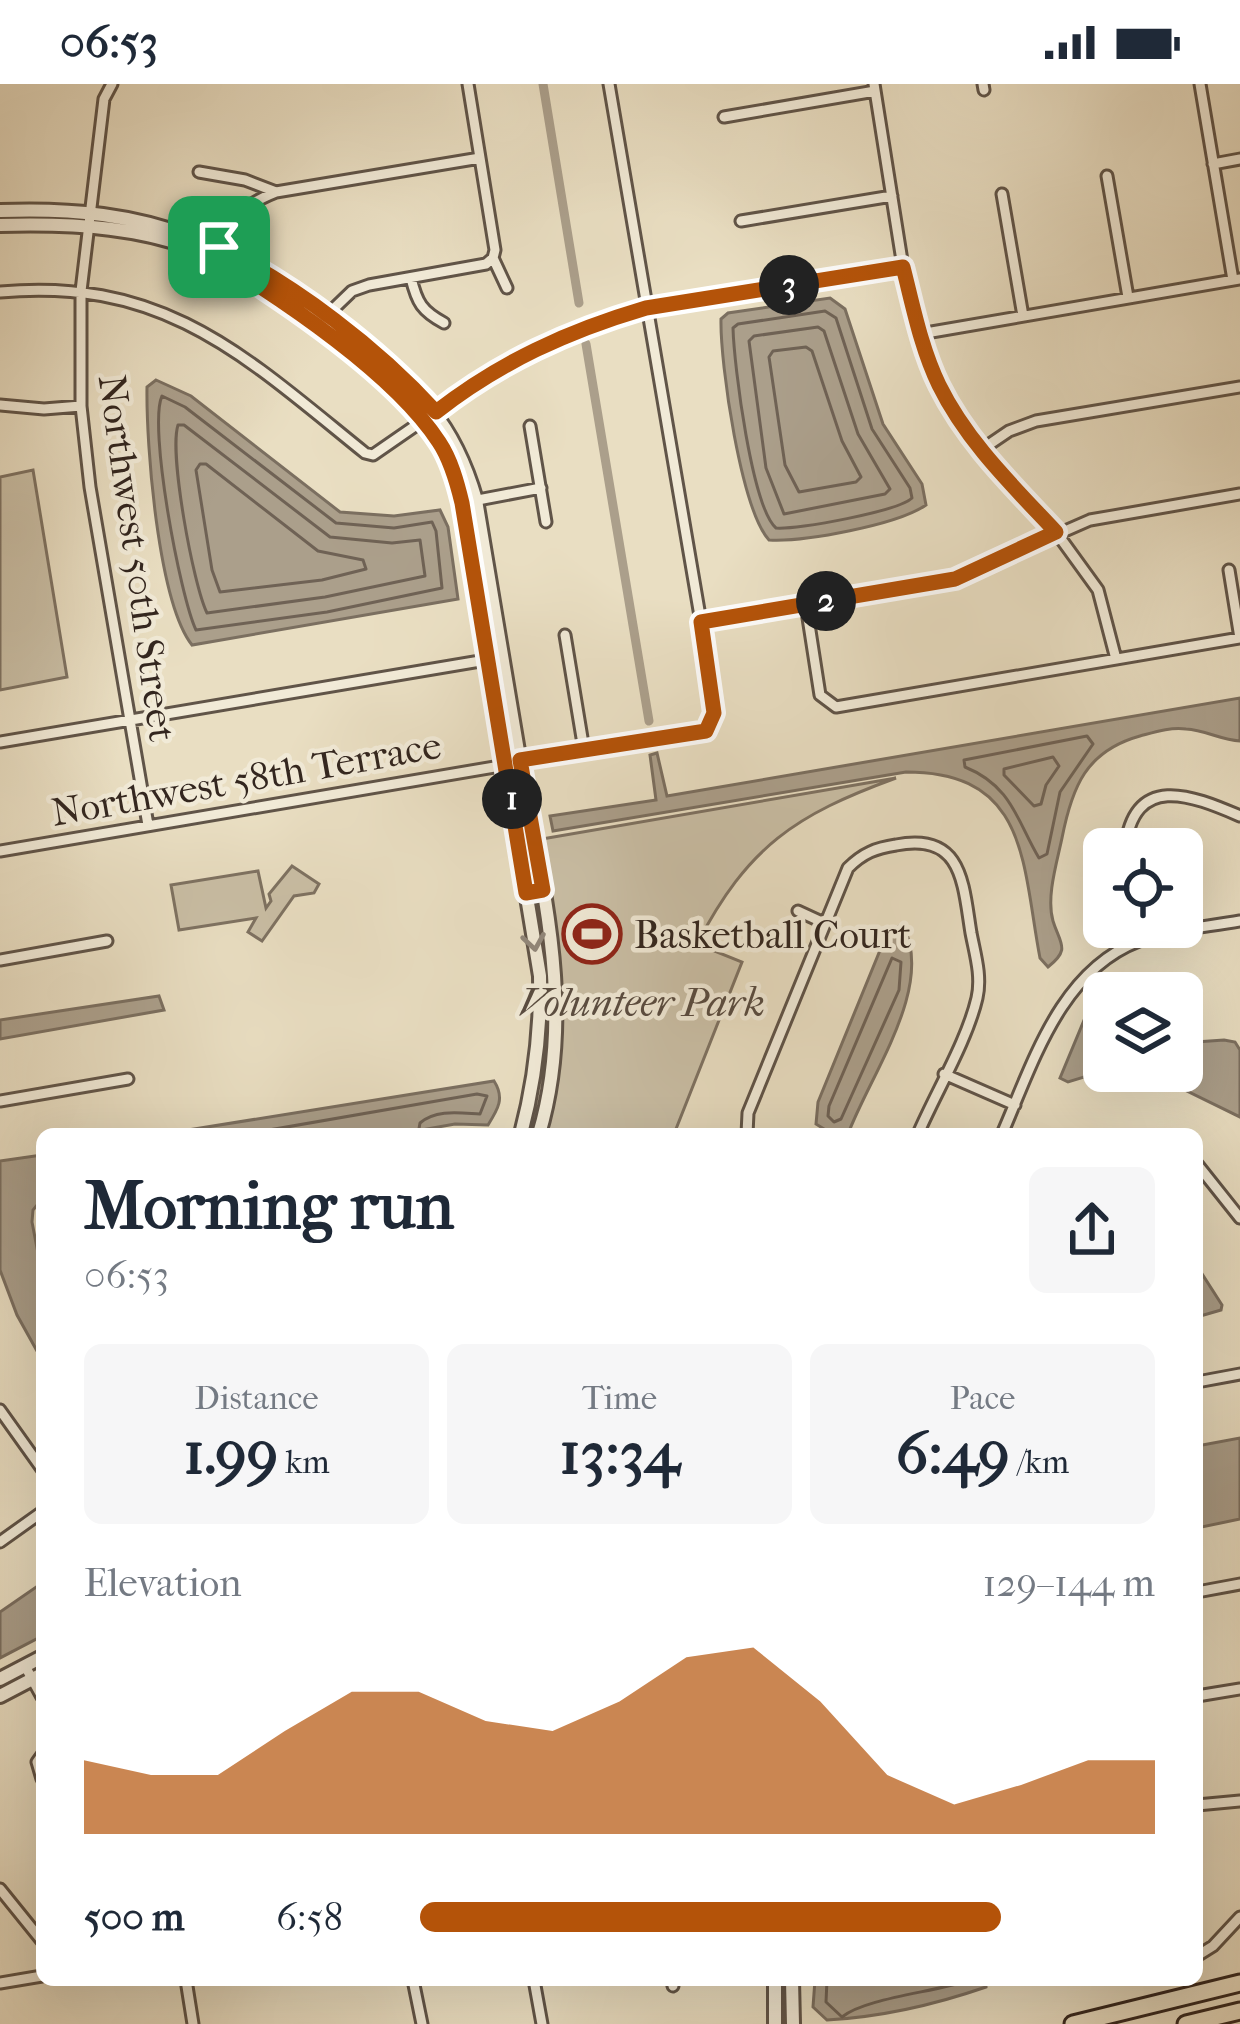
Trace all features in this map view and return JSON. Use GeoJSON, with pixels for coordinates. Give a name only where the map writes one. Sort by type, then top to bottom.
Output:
{"type":"FeatureCollection","features":[{"type":"Feature","properties":{"kind":"main road"},"geometry":{"type":"LineString","coordinates":[[1073,2024],[1240,1983]]}},
{"type":"Feature","properties":{"kind":"main road"},"geometry":{"type":"LineString","coordinates":[[1186,2024],[1237,2010]]}},
{"type":"Feature","properties":{"kind":"street","name":"Northwest 50th Street"},"geometry":{"type":"LineString","coordinates":[[112,84],[104,99],[81,291],[81,406],[148,825]]}},
{"type":"Feature","properties":{"kind":"street"},"geometry":{"type":"LineString","coordinates":[[321,321],[352,291],[486,264],[493,258],[468,84]]}},
{"type":"Feature","properties":{"kind":"street"},"geometry":{"type":"LineString","coordinates":[[609,84],[701,622],[955,579],[1090,520],[1240,494]]}},
{"type":"Feature","properties":{"kind":"street"},"geometry":{"type":"LineString","coordinates":[[920,334],[1236,279],[1200,84]]}},
{"type":"Feature","properties":{"kind":"street"},"geometry":{"type":"LineString","coordinates":[[724,117],[875,87],[903,267],[938,382],[963,428],[1056,532],[1098,590],[1116,659]]}},
{"type":"Feature","properties":{"kind":"street"},"geometry":{"type":"LineString","coordinates":[[216,252],[236,215],[249,202],[276,193],[481,158]]}},
{"type":"Feature","properties":{"kind":"street"},"geometry":{"type":"LineString","coordinates":[[1213,164],[1240,159]]}},
{"type":"Feature","properties":{"kind":"street"},"geometry":{"type":"LineString","coordinates":[[199,172],[245,180],[276,193]]}},
{"type":"Feature","properties":{"kind":"street"},"geometry":{"type":"LineString","coordinates":[[1108,176],[1128,297]]}},
{"type":"Feature","properties":{"kind":"street"},"geometry":{"type":"LineString","coordinates":[[1001,194],[1023,316]]}},
{"type":"Feature","properties":{"kind":"street"},"geometry":{"type":"LineString","coordinates":[[741,221],[892,196]]}},
{"type":"Feature","properties":{"kind":"street"},"geometry":{"type":"LineString","coordinates":[[0,211],[89,219],[216,252],[412,386],[453,436],[556,973],[553,1087],[541,1128]]}},
{"type":"Feature","properties":{"kind":"street"},"geometry":{"type":"LineString","coordinates":[[0,225],[89,219]]}},
{"type":"Feature","properties":{"kind":"street"},"geometry":{"type":"LineString","coordinates":[[493,258],[507,288]]}},
{"type":"Feature","properties":{"kind":"street"},"geometry":{"type":"LineString","coordinates":[[0,292],[81,291],[170,314],[217,338],[365,453],[383,452],[512,359],[559,337],[646,308],[903,267]]}},
{"type":"Feature","properties":{"kind":"street"},"geometry":{"type":"LineString","coordinates":[[412,278],[416,301],[444,323]]}},
{"type":"Feature","properties":{"kind":"street"},"geometry":{"type":"LineString","coordinates":[[321,321],[422,421],[440,444],[469,502]]}},
{"type":"Feature","properties":{"kind":"street"},"geometry":{"type":"LineString","coordinates":[[981,450],[1009,430],[1036,422],[1240,387]]}},
{"type":"Feature","properties":{"kind":"street"},"geometry":{"type":"LineString","coordinates":[[0,405],[81,406]]}},
{"type":"Feature","properties":{"kind":"street"},"geometry":{"type":"LineString","coordinates":[[530,426],[546,523]]}},
{"type":"Feature","properties":{"kind":"street"},"geometry":{"type":"LineString","coordinates":[[469,502],[541,488]]}},
{"type":"Feature","properties":{"kind":"street"},"geometry":{"type":"LineString","coordinates":[[806,605],[820,695],[836,707],[1240,638],[1229,570]]}},
{"type":"Feature","properties":{"kind":"street","name":"Northwest 58th Terrace"},"geometry":{"type":"LineString","coordinates":[[0,851],[706,731],[712,723],[701,622]]}},
{"type":"Feature","properties":{"kind":"street"},"geometry":{"type":"LineString","coordinates":[[565,634],[584,751]]}},
{"type":"Feature","properties":{"kind":"street"},"geometry":{"type":"LineString","coordinates":[[0,742],[495,659]]}},
{"type":"Feature","properties":{"kind":"street"},"geometry":{"type":"LineString","coordinates":[[513,762],[541,1029],[523,1128]]}},
{"type":"Feature","properties":{"kind":"street"},"geometry":{"type":"LineString","coordinates":[[1130,828],[1133,817],[1156,799],[1184,794],[1240,816]]}},
{"type":"Feature","properties":{"kind":"street"},"geometry":{"type":"LineString","coordinates":[[747,1128],[748,1113],[848,868],[875,849],[920,842],[946,851],[961,874],[979,979],[971,1015],[921,1128]]}},
{"type":"Feature","properties":{"kind":"street"},"geometry":{"type":"LineString","coordinates":[[526,893],[543,890]]}},
{"type":"Feature","properties":{"kind":"street"},"geometry":{"type":"LineString","coordinates":[[798,911],[824,923]]}},
{"type":"Feature","properties":{"kind":"street"},"geometry":{"type":"LineString","coordinates":[[1005,1128],[1062,1004],[1081,978],[1108,955],[1163,934],[1240,921]]}},
{"type":"Feature","properties":{"kind":"street"},"geometry":{"type":"LineString","coordinates":[[0,960],[106,941]]}},
{"type":"Feature","properties":{"kind":"street"},"geometry":{"type":"LineString","coordinates":[[944,1074],[1015,1105]]}},
{"type":"Feature","properties":{"kind":"street"},"geometry":{"type":"LineString","coordinates":[[0,1101],[128,1079]]}},
{"type":"Feature","properties":{"kind":"street"},"geometry":{"type":"LineString","coordinates":[[1203,1170],[1240,1218]]}},
{"type":"Feature","properties":{"kind":"street"},"geometry":{"type":"LineString","coordinates":[[1203,1381],[1240,1374]]}},
{"type":"Feature","properties":{"kind":"street"},"geometry":{"type":"LineString","coordinates":[[0,1410],[36,1460]]}},
{"type":"Feature","properties":{"kind":"street"},"geometry":{"type":"LineString","coordinates":[[0,1542],[36,1516]]}},
{"type":"Feature","properties":{"kind":"street"},"geometry":{"type":"LineString","coordinates":[[1203,1591],[1240,1584]]}},
{"type":"Feature","properties":{"kind":"street"},"geometry":{"type":"LineString","coordinates":[[0,1679],[36,1661]]}},
{"type":"Feature","properties":{"kind":"street"},"geometry":{"type":"LineString","coordinates":[[25,1666],[36,1676]]}},
{"type":"Feature","properties":{"kind":"street"},"geometry":{"type":"LineString","coordinates":[[0,1696],[36,1678]]}},
{"type":"Feature","properties":{"kind":"street"},"geometry":{"type":"LineString","coordinates":[[1203,1695],[1240,1689]]}},
{"type":"Feature","properties":{"kind":"street"},"geometry":{"type":"LineString","coordinates":[[1203,1804],[1240,1801]]}},
{"type":"Feature","properties":{"kind":"street"},"geometry":{"type":"LineString","coordinates":[[0,1889],[36,1934]]}},
{"type":"Feature","properties":{"kind":"street"},"geometry":{"type":"LineString","coordinates":[[1203,1952],[1240,1917]]}},
{"type":"Feature","properties":{"kind":"street"},"geometry":{"type":"LineString","coordinates":[[0,1983],[36,1977]]}},
{"type":"Feature","properties":{"kind":"street"},"geometry":{"type":"LineString","coordinates":[[188,1986],[194,2024]]}},
{"type":"Feature","properties":{"kind":"street"},"geometry":{"type":"LineString","coordinates":[[414,1986],[422,2024]]}},
{"type":"Feature","properties":{"kind":"street"},"geometry":{"type":"LineString","coordinates":[[535,1986],[542,2024]]}},
{"type":"Feature","properties":{"kind":"street"},"geometry":{"type":"LineString","coordinates":[[775,1986],[775,2024]]}},
{"type":"Feature","properties":{"kind":"street"},"geometry":{"type":"LineString","coordinates":[[793,1986],[793,2024]]}},
{"type":"Feature","properties":{"kind":"green space"},"geometry":{"type":"Polygon","coordinates":[[[33,470],[67,677],[0,690],[0,477],[33,470]]]}},
{"type":"Feature","properties":{"kind":"green space","name":"Volunteer Park"},"geometry":{"type":"Polygon","coordinates":[[[896,778],[829,806],[778,838],[735,882],[716,910],[697,944],[742,962],[676,1128],[546,1128],[559,1058],[561,986],[542,839],[896,778]]]}},
{"type":"Feature","properties":{"kind":"green space"},"geometry":{"type":"Polygon","coordinates":[[[292,866],[319,884],[314,893],[294,896],[262,941],[248,932],[256,918],[179,930],[171,885],[258,871],[266,908],[269,894],[292,866]]]}},
{"type":"Feature","properties":{"kind":"water"},"geometry":{"type":"Polygon","coordinates":[[[830,298],[845,309],[883,424],[922,484],[926,505],[850,531],[769,540],[741,468],[728,401],[721,319],[728,313],[830,298]]]}},
{"type":"Feature","properties":{"kind":"water"},"geometry":{"type":"Polygon","coordinates":[[[156,380],[191,396],[340,512],[394,516],[440,510],[448,527],[458,599],[192,645],[170,595],[156,521],[147,387],[156,380]]]}},
{"type":"Feature","properties":{"kind":"water"},"geometry":{"type":"Polygon","coordinates":[[[1240,698],[1240,741],[1193,730],[1163,730],[1106,751],[1084,774],[1071,803],[1053,879],[1051,912],[1062,951],[1048,967],[1040,958],[1029,889],[1012,830],[998,806],[976,788],[946,776],[906,772],[553,831],[550,816],[656,800],[650,755],[657,753],[667,796],[1240,698]]]}},
{"type":"Feature","properties":{"kind":"water"},"geometry":{"type":"Polygon","coordinates":[[[903,925],[911,949],[911,975],[896,1030],[851,1128],[822,1128],[816,1124],[818,1102],[883,943],[903,925]]]}},
{"type":"Feature","properties":{"kind":"water"},"geometry":{"type":"Polygon","coordinates":[[[159,996],[164,1010],[0,1039],[0,1020],[159,996]]]}},
{"type":"Feature","properties":{"kind":"water"},"geometry":{"type":"Polygon","coordinates":[[[1083,1023],[1083,1077],[1068,1082],[1060,1078],[1083,1023]]]}},
{"type":"Feature","properties":{"kind":"water"},"geometry":{"type":"Polygon","coordinates":[[[1203,1042],[1235,1042],[1240,1050],[1240,1117],[1189,1092],[1203,1092],[1203,1042]]]}},
{"type":"Feature","properties":{"kind":"water"},"geometry":{"type":"Polygon","coordinates":[[[494,1081],[499,1093],[488,1125],[200,1128],[494,1081]]]}},
{"type":"Feature","properties":{"kind":"water"},"geometry":{"type":"Polygon","coordinates":[[[36,1156],[32,1222],[36,1349],[0,1270],[0,1161],[36,1156]]]}},
{"type":"Feature","properties":{"kind":"water"},"geometry":{"type":"Polygon","coordinates":[[[1203,1275],[1222,1305],[1221,1310],[1203,1315],[1203,1275]]]}},
{"type":"Feature","properties":{"kind":"water"},"geometry":{"type":"Polygon","coordinates":[[[1240,1438],[1240,1519],[1203,1527],[1203,1445],[1240,1438]]]}},
{"type":"Feature","properties":{"kind":"water"},"geometry":{"type":"Polygon","coordinates":[[[36,1587],[36,1639],[0,1658],[0,1612],[36,1587]]]}},
{"type":"Feature","properties":{"kind":"water"},"geometry":{"type":"Polygon","coordinates":[[[815,1986],[986,1986],[868,2016],[827,2020],[813,2007],[815,1986]]]}},
{"type":"Feature","properties":{"kind":"waterway"},"geometry":{"type":"LineString","coordinates":[[543,84],[579,303]]}},
{"type":"Feature","properties":{"kind":"waterway"},"geometry":{"type":"LineString","coordinates":[[586,344],[649,721]]}},
{"type":"Feature","properties":{"kind":"place","name":"Basketball Court"},"geometry":{"type":"Point","coordinates":[592,934]}},
{"type":"Feature","properties":{"kind":"route"},"geometry":{"type":"LineString","coordinates":[[219,247],[267,272],[326,316],[412,386],[436,412],[512,359],[604,320],[646,308],[903,267],[920,334],[963,428],[1056,532],[955,579],[701,622],[714,713],[706,731],[520,760],[543,890],[526,893],[456,477],[440,444],[400,396],[316,326],[214,257],[219,247]]}}]}
